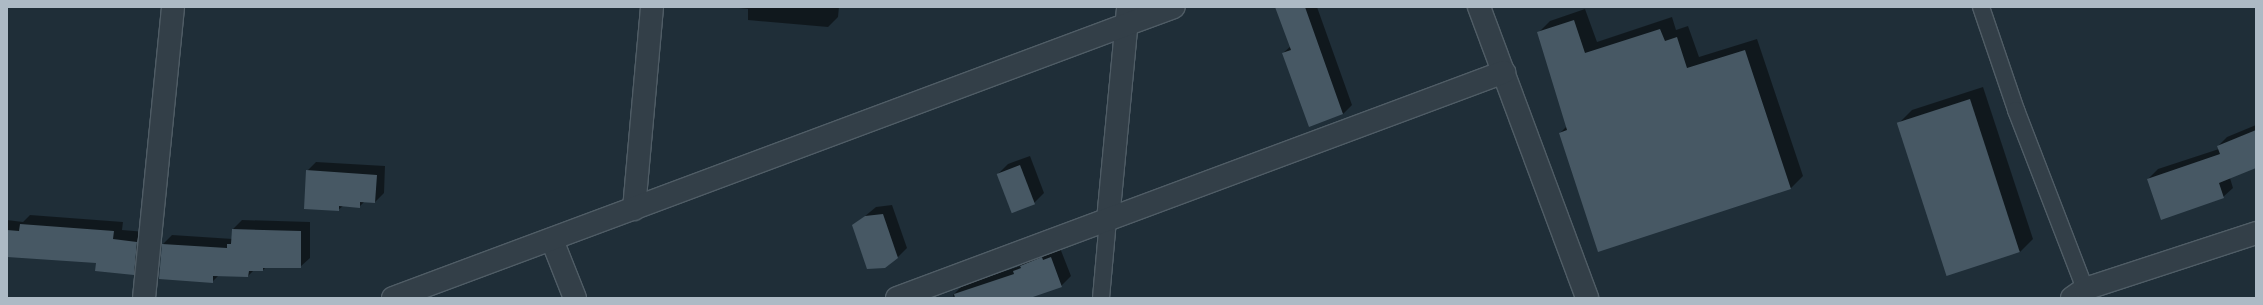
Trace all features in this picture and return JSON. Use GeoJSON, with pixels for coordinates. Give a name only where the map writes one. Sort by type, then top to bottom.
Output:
{"type":"FeatureCollection","features":[{"type":"Feature","properties":{"kind":"street"},"geometry":{"type":"LineString","coordinates":[[144,298],[173,7]]}},
{"type":"Feature","properties":{"kind":"street"},"geometry":{"type":"LineString","coordinates":[[634,209],[652,7]]}},
{"type":"Feature","properties":{"kind":"street"},"geometry":{"type":"LineString","coordinates":[[393,298],[634,209],[1127,16],[1174,7]]}},
{"type":"Feature","properties":{"kind":"street"},"geometry":{"type":"LineString","coordinates":[[1479,7],[1587,298]]}},
{"type":"Feature","properties":{"kind":"street"},"geometry":{"type":"LineString","coordinates":[[1108,220],[1127,16]]}},
{"type":"Feature","properties":{"kind":"street"},"geometry":{"type":"LineString","coordinates":[[897,298],[1504,72]]}},
{"type":"Feature","properties":{"kind":"street"},"geometry":{"type":"LineString","coordinates":[[2079,293],[2256,233]]}},
{"type":"Feature","properties":{"kind":"street"},"geometry":{"type":"LineString","coordinates":[[552,240],[575,298]]}},
{"type":"Feature","properties":{"kind":"lane"},"geometry":{"type":"LineString","coordinates":[[1981,7],[2079,293]]}},
{"type":"Feature","properties":{"kind":"lane"},"geometry":{"type":"LineString","coordinates":[[1101,298],[1108,220]]}},
{"type":"Feature","properties":{"kind":"building"},"geometry":{"type":"Polygon","coordinates":[[[1275,7],[1305,7],[1343,114],[1309,127],[1282,53],[1291,50],[1275,7]]]}},
{"type":"Feature","properties":{"kind":"building"},"geometry":{"type":"Polygon","coordinates":[[[1574,20],[1585,53],[1660,29],[1665,41],[1677,37],[1687,68],[1745,50],[1791,189],[1598,252],[1559,133],[1567,130],[1537,32],[1574,20]]]}},
{"type":"Feature","properties":{"kind":"building"},"geometry":{"type":"Polygon","coordinates":[[[1970,99],[2020,252],[1947,276],[1897,123],[1970,99]]]}},
{"type":"Feature","properties":{"kind":"building"},"geometry":{"type":"Polygon","coordinates":[[[2256,130],[2256,168],[2219,183],[2224,198],[2161,220],[2147,179],[2220,154],[2217,146],[2256,130]]]}},
{"type":"Feature","properties":{"kind":"building"},"geometry":{"type":"Polygon","coordinates":[[[1020,165],[1035,204],[1012,213],[997,174],[1020,165]]]}},
{"type":"Feature","properties":{"kind":"building"},"geometry":{"type":"Polygon","coordinates":[[[306,170],[377,175],[375,203],[360,202],[360,208],[339,206],[339,211],[304,209],[306,170]]]}},
{"type":"Feature","properties":{"kind":"building"},"geometry":{"type":"Polygon","coordinates":[[[883,214],[898,258],[885,268],[867,269],[852,225],[865,216],[883,214]]]}},
{"type":"Feature","properties":{"kind":"building"},"geometry":{"type":"Polygon","coordinates":[[[20,224],[114,231],[113,239],[137,242],[134,275],[95,271],[96,263],[7,257],[7,230],[19,231],[20,224]]]}},
{"type":"Feature","properties":{"kind":"building"},"geometry":{"type":"Polygon","coordinates":[[[232,229],[301,231],[301,268],[263,268],[263,271],[249,271],[248,277],[213,276],[213,283],[159,279],[162,244],[227,248],[227,244],[231,244],[232,229]]]}},
{"type":"Feature","properties":{"kind":"building"},"geometry":{"type":"Polygon","coordinates":[[[1042,257],[1043,260],[1051,257],[1062,287],[1030,298],[955,298],[954,294],[1014,274],[1013,271],[1021,268],[1020,266],[1042,257]]]}}]}
